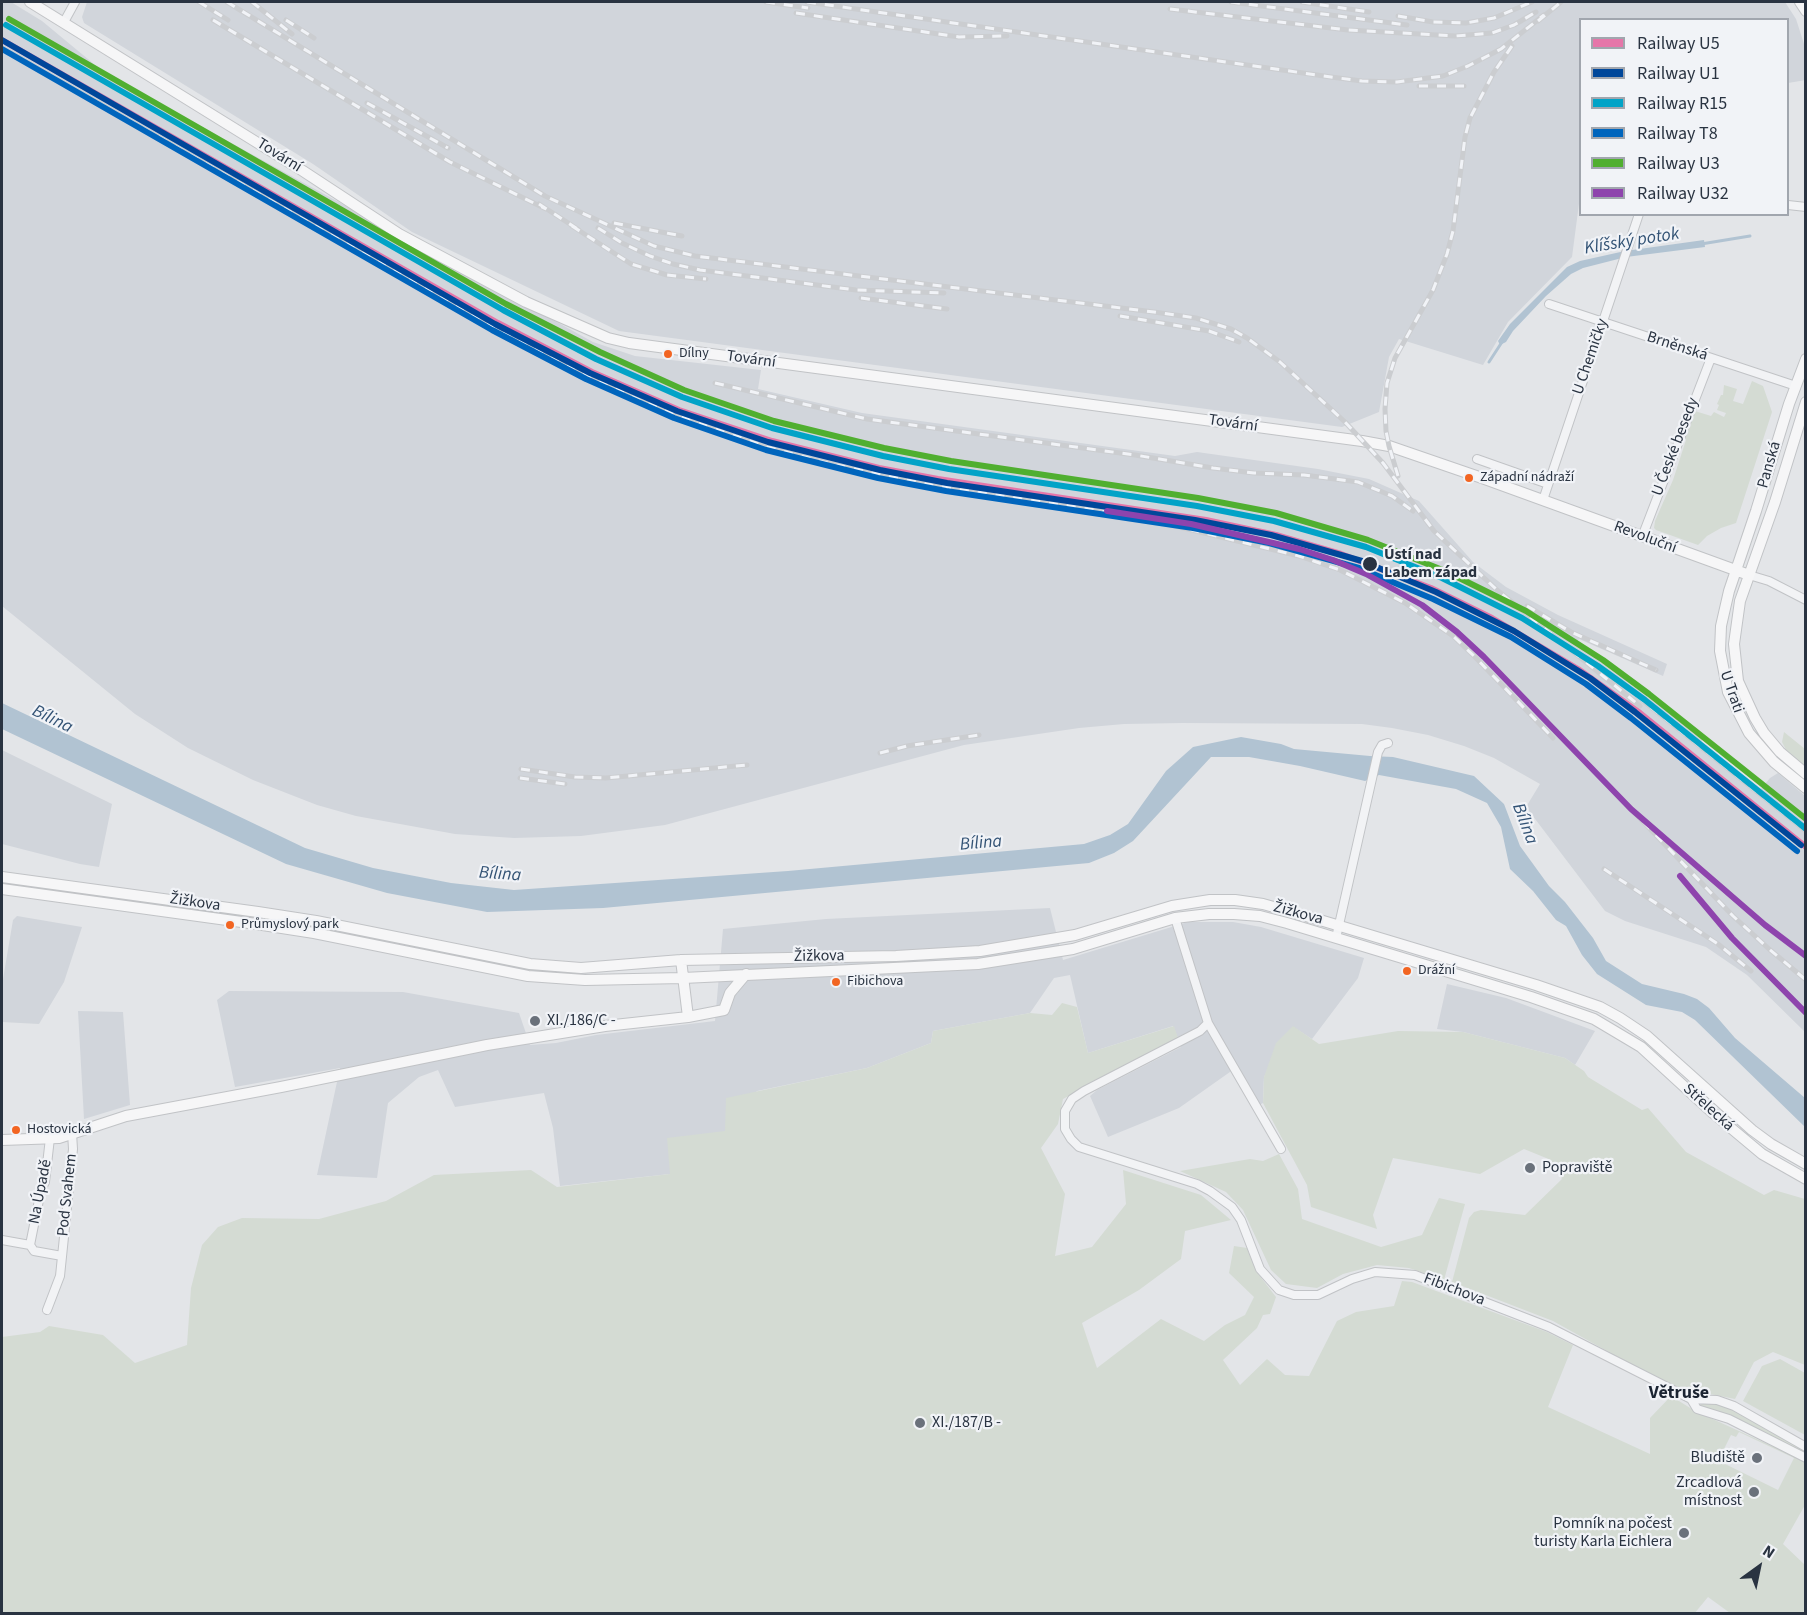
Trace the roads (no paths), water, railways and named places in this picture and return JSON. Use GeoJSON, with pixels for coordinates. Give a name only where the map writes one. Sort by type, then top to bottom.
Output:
{"type":"FeatureCollection","features":[{"type":"Feature","properties":{"kind":"main road","name":"Tovární"},"geometry":{"type":"LineString","coordinates":[[30,2],[429,252],[526,302],[608,338],[629,344],[1362,441],[1389,446],[1482,478]]}},
{"type":"Feature","properties":{"kind":"main road"},"geometry":{"type":"LineString","coordinates":[[1800,2],[1806,11]]}},
{"type":"Feature","properties":{"kind":"main road","name":"Panská"},"geometry":{"type":"LineString","coordinates":[[1736,571],[1801,387],[1806,359]]}},
{"type":"Feature","properties":{"kind":"main road","name":"Panská"},"geometry":{"type":"LineString","coordinates":[[1749,575],[1775,502],[1806,402]]}},
{"type":"Feature","properties":{"kind":"main road","name":"Revoluční"},"geometry":{"type":"LineString","coordinates":[[1482,478],[1749,575]]}},
{"type":"Feature","properties":{"kind":"main road","name":"U Trati"},"geometry":{"type":"LineString","coordinates":[[1736,571],[1723,614],[1720,639],[1721,664],[1728,692],[1741,721],[1756,742],[1774,762],[1806,788]]}},
{"type":"Feature","properties":{"kind":"main road","name":"U Trati"},"geometry":{"type":"LineString","coordinates":[[1749,575],[1740,601],[1734,631],[1734,655],[1738,681],[1764,733],[1780,752],[1806,774]]}},
{"type":"Feature","properties":{"kind":"main road","name":"Žižkova"},"geometry":{"type":"LineString","coordinates":[[2,877],[316,921],[530,964],[581,968],[681,960],[896,956],[980,951],[1075,935],[1172,906],[1209,900],[1235,900],[1263,904],[1340,926],[1555,992],[1600,1007],[1620,1018]]}},
{"type":"Feature","properties":{"kind":"main road","name":"Žižkova"},"geometry":{"type":"LineString","coordinates":[[2,889],[302,931],[528,976],[585,980],[683,978],[978,964],[1073,949],[1175,918],[1209,914],[1251,915],[1287,923],[1570,1009],[1614,1030]]}},
{"type":"Feature","properties":{"kind":"main road"},"geometry":{"type":"LineString","coordinates":[[681,960],[688,1017]]}},
{"type":"Feature","properties":{"kind":"main road"},"geometry":{"type":"LineString","coordinates":[[2,1140],[59,1138],[126,1116],[487,1045],[724,1010],[730,993],[746,974]]}},
{"type":"Feature","properties":{"kind":"main road","name":"Střelecká"},"geometry":{"type":"LineString","coordinates":[[1620,1018],[1647,1036],[1752,1130],[1806,1164]]}},
{"type":"Feature","properties":{"kind":"main road","name":"Střelecká"},"geometry":{"type":"LineString","coordinates":[[1614,1030],[1641,1047],[1749,1144],[1806,1179]]}},
{"type":"Feature","properties":{"kind":"street"},"geometry":{"type":"LineString","coordinates":[[64,22],[75,2]]}},
{"type":"Feature","properties":{"kind":"street"},"geometry":{"type":"LineString","coordinates":[[1789,205],[1806,207]]}},
{"type":"Feature","properties":{"kind":"street","name":"U Chemičky"},"geometry":{"type":"LineString","coordinates":[[1543,500],[1638,216]]}},
{"type":"Feature","properties":{"kind":"street","name":"Brněnská"},"geometry":{"type":"LineString","coordinates":[[1549,304],[1801,387]]}},
{"type":"Feature","properties":{"kind":"street","name":"U České besedy"},"geometry":{"type":"LineString","coordinates":[[1642,537],[1711,358]]}},
{"type":"Feature","properties":{"kind":"street"},"geometry":{"type":"LineString","coordinates":[[1477,459],[1548,484]]}},
{"type":"Feature","properties":{"kind":"street","name":"Revoluční"},"geometry":{"type":"LineString","coordinates":[[1749,575],[1769,581],[1806,600]]}},
{"type":"Feature","properties":{"kind":"street"},"geometry":{"type":"LineString","coordinates":[[1336,938],[1378,753],[1382,745],[1388,743]]}},
{"type":"Feature","properties":{"kind":"street"},"geometry":{"type":"LineString","coordinates":[[1175,918],[1208,1023],[1281,1149]]}},
{"type":"Feature","properties":{"kind":"street","name":"Fibichova"},"geometry":{"type":"LineString","coordinates":[[1208,1023],[1200,1031],[1072,1099],[1065,1111],[1065,1129],[1071,1139],[1079,1147],[1197,1184],[1210,1191],[1232,1208],[1260,1269],[1279,1290],[1294,1295],[1318,1295],[1352,1279],[1375,1272],[1415,1275],[1549,1327],[1691,1399],[1717,1400],[1734,1406],[1806,1447]]}},
{"type":"Feature","properties":{"kind":"street","name":"Pod Svahem"},"geometry":{"type":"LineString","coordinates":[[47,1310],[60,1276],[73,1149],[72,1133]]}},
{"type":"Feature","properties":{"kind":"street","name":"Na Úpadě"},"geometry":{"type":"LineString","coordinates":[[30,1245],[41,1190],[45,1182],[50,1138]]}},
{"type":"Feature","properties":{"kind":"street","name":"Pod Svahem"},"geometry":{"type":"LineString","coordinates":[[2,1240],[30,1245],[34,1251],[62,1256]]}},
{"type":"Feature","properties":{"kind":"street","name":"Fibichova"},"geometry":{"type":"LineString","coordinates":[[1691,1399],[1697,1409],[1729,1419],[1806,1458]]}},
{"type":"Feature","properties":{"kind":"water"},"geometry":{"type":"Polygon","coordinates":[[[1704,240],[1705,247],[1626,257],[1583,268],[1571,274],[1546,296],[1513,331],[1506,342],[1500,345],[1498,341],[1510,324],[1567,267],[1580,261],[1625,251],[1704,240]]]}},
{"type":"Feature","properties":{"kind":"water"},"geometry":{"type":"Polygon","coordinates":[[[2,703],[305,848],[373,868],[451,883],[514,890],[788,871],[1084,844],[1110,835],[1128,824],[1166,771],[1193,747],[1241,737],[1281,744],[1294,749],[1393,757],[1474,776],[1504,804],[1520,846],[1549,886],[1565,902],[1593,938],[1606,961],[1642,984],[1684,994],[1697,999],[1709,1008],[1735,1038],[1805,1098],[1805,1127],[1695,1020],[1682,1012],[1646,1005],[1597,974],[1582,955],[1566,926],[1556,920],[1533,891],[1510,869],[1501,827],[1487,803],[1456,789],[1379,775],[1365,781],[1249,757],[1211,757],[1133,841],[1114,853],[1089,863],[603,908],[487,912],[387,893],[286,864],[2,729],[2,703]]]}},
{"type":"Feature","properties":{"kind":"waterway","name":"Klíšský potok"},"geometry":{"type":"LineString","coordinates":[[1701,244],[1750,236]]}},
{"type":"Feature","properties":{"kind":"waterway","name":"Klíšský potok"},"geometry":{"type":"LineString","coordinates":[[1489,362],[1502,342]]}},
{"type":"Feature","properties":{"kind":"railway"},"geometry":{"type":"LineString","coordinates":[[199,2],[228,20]]}},
{"type":"Feature","properties":{"kind":"railway"},"geometry":{"type":"LineString","coordinates":[[227,2],[545,196],[654,246],[695,256],[1196,318],[1231,329],[1280,362],[1345,422],[1383,463],[1434,531],[1497,590],[1640,706]]}},
{"type":"Feature","properties":{"kind":"railway"},"geometry":{"type":"LineString","coordinates":[[252,2],[292,34]]}},
{"type":"Feature","properties":{"kind":"railway"},"geometry":{"type":"LineString","coordinates":[[766,2],[808,8]]}},
{"type":"Feature","properties":{"kind":"railway"},"geometry":{"type":"LineString","coordinates":[[807,2],[1331,77],[1397,82],[1443,76],[1468,66],[1501,49],[1544,15]]}},
{"type":"Feature","properties":{"kind":"railway"},"geometry":{"type":"LineString","coordinates":[[1231,2],[1407,25]]}},
{"type":"Feature","properties":{"kind":"railway"},"geometry":{"type":"LineString","coordinates":[[1302,2],[1369,12]]}},
{"type":"Feature","properties":{"kind":"railway"},"geometry":{"type":"LineString","coordinates":[[1398,16],[1433,22],[1466,23],[1494,18],[1532,2]]}},
{"type":"Feature","properties":{"kind":"railway"},"geometry":{"type":"LineString","coordinates":[[1538,21],[1561,2]]}},
{"type":"Feature","properties":{"kind":"railway"},"geometry":{"type":"LineString","coordinates":[[1170,9],[1348,30],[1455,36],[1492,33],[1514,25],[1536,12]]}},
{"type":"Feature","properties":{"kind":"railway"},"geometry":{"type":"LineString","coordinates":[[796,13],[959,37],[1007,36]]}},
{"type":"Feature","properties":{"kind":"railway"},"geometry":{"type":"LineString","coordinates":[[213,20],[450,162],[546,209]]}},
{"type":"Feature","properties":{"kind":"railway"},"geometry":{"type":"LineString","coordinates":[[286,20],[314,38]]}},
{"type":"Feature","properties":{"kind":"railway"},"geometry":{"type":"LineString","coordinates":[[1398,476],[1386,431],[1387,383],[1395,358],[1433,290],[1447,254],[1453,231],[1465,137],[1470,118],[1494,72],[1512,46]]}},
{"type":"Feature","properties":{"kind":"railway"},"geometry":{"type":"LineString","coordinates":[[2,48],[493,327],[639,400],[692,421],[767,447],[823,462],[926,484],[1134,516],[1299,556],[1340,570],[1405,603],[1453,636],[1553,738]]}},
{"type":"Feature","properties":{"kind":"railway"},"geometry":{"type":"LineString","coordinates":[[1419,86],[1464,86]]}},
{"type":"Feature","properties":{"kind":"railway"},"geometry":{"type":"LineString","coordinates":[[367,103],[448,148]]}},
{"type":"Feature","properties":{"kind":"railway"},"geometry":{"type":"LineString","coordinates":[[539,204],[579,230]]}},
{"type":"Feature","properties":{"kind":"railway"},"geometry":{"type":"LineString","coordinates":[[614,223],[682,236]]}},
{"type":"Feature","properties":{"kind":"railway"},"geometry":{"type":"LineString","coordinates":[[572,226],[631,264],[667,275],[706,279]]}},
{"type":"Feature","properties":{"kind":"railway"},"geometry":{"type":"LineString","coordinates":[[598,228],[622,243],[650,256],[700,270],[856,290],[944,293]]}},
{"type":"Feature","properties":{"kind":"railway"},"geometry":{"type":"LineString","coordinates":[[861,298],[947,309]]}},
{"type":"Feature","properties":{"kind":"railway"},"geometry":{"type":"LineString","coordinates":[[1120,316],[1209,331],[1239,342]]}},
{"type":"Feature","properties":{"kind":"railway"},"geometry":{"type":"LineString","coordinates":[[715,383],[867,419],[1135,455],[1213,468],[1358,482],[1392,496],[1413,511]]}},
{"type":"Feature","properties":{"kind":"railway"},"geometry":{"type":"LineString","coordinates":[[1527,606],[1571,632],[1656,670]]}},
{"type":"Feature","properties":{"kind":"railway"},"geometry":{"type":"LineString","coordinates":[[1637,696],[1806,831]]}},
{"type":"Feature","properties":{"kind":"railway"},"geometry":{"type":"LineString","coordinates":[[880,753],[907,746],[979,735]]}},
{"type":"Feature","properties":{"kind":"railway"},"geometry":{"type":"LineString","coordinates":[[521,769],[575,777],[606,778],[747,765]]}},
{"type":"Feature","properties":{"kind":"railway"},"geometry":{"type":"LineString","coordinates":[[520,778],[565,784]]}},
{"type":"Feature","properties":{"kind":"railway"},"geometry":{"type":"LineString","coordinates":[[1631,809],[1733,916],[1806,980]]}},
{"type":"Feature","properties":{"kind":"railway"},"geometry":{"type":"LineString","coordinates":[[1604,869],[1718,944],[1751,971]]}},
{"type":"Feature","properties":{"kind":"rail line","name":"U3"},"geometry":{"type":"LineString","coordinates":[[9,19],[506,304],[600,352],[684,390],[774,421],[884,448],[951,461],[1198,498],[1276,513],[1368,540],[1445,571],[1526,611],[1603,660],[1806,819]]}},
{"type":"Feature","properties":{"kind":"rail line","name":"R15"},"geometry":{"type":"LineString","coordinates":[[6,25],[503,310],[596,359],[682,397],[772,428],[883,456],[949,469],[1197,506],[1274,521],[1366,547],[1442,578],[1522,618],[1598,666],[1645,700],[1806,829]]}},
{"type":"Feature","properties":{"kind":"rail line","name":"U5"},"geometry":{"type":"LineString","coordinates":[[2,40],[498,323],[592,372],[679,410],[772,441],[879,468],[1206,520],[1276,535],[1341,554],[1431,588],[1492,618],[1578,669],[1640,713],[1806,847]]}},
{"type":"Feature","properties":{"kind":"rail line","name":"U1"},"geometry":{"type":"LineString","coordinates":[[2,40],[495,324],[590,373],[677,411],[768,442],[880,470],[947,483],[1195,520],[1271,535],[1362,561],[1436,592],[1514,631],[1590,678],[1801,845]]}},
{"type":"Feature","properties":{"kind":"rail line","name":"T8"},"geometry":{"type":"LineString","coordinates":[[2,49],[492,330],[586,379],[674,418],[766,450],[878,478],[946,491],[1193,528],[1269,543],[1359,568],[1433,599],[1511,637],[1586,684],[1797,851]]}},
{"type":"Feature","properties":{"kind":"rail line","name":"U32"},"geometry":{"type":"LineString","coordinates":[[1107,511],[1191,524],[1299,549],[1366,574],[1422,605],[1457,632],[1484,657],[1631,809],[1765,925],[1806,956]]}},
{"type":"Feature","properties":{"kind":"rail line","name":"U32"},"geometry":{"type":"LineString","coordinates":[[1680,876],[1732,938],[1806,1013]]}},
{"type":"Feature","properties":{"kind":"place","name":"Dílny"},"geometry":{"type":"Point","coordinates":[668,354]}},
{"type":"Feature","properties":{"kind":"place","name":"Západní nádraží"},"geometry":{"type":"Point","coordinates":[1469,478]}},
{"type":"Feature","properties":{"kind":"place","name":"Ústí nad Labem západ"},"geometry":{"type":"Point","coordinates":[1370,564]}},
{"type":"Feature","properties":{"kind":"place","name":"Průmyslový park"},"geometry":{"type":"Point","coordinates":[230,925]}},
{"type":"Feature","properties":{"kind":"place","name":"Drážní"},"geometry":{"type":"Point","coordinates":[1407,971]}},
{"type":"Feature","properties":{"kind":"place","name":"Fibichova"},"geometry":{"type":"Point","coordinates":[836,982]}},
{"type":"Feature","properties":{"kind":"place","name":"XI./186/C -"},"geometry":{"type":"Point","coordinates":[535,1021]}},
{"type":"Feature","properties":{"kind":"place","name":"Hostovická"},"geometry":{"type":"Point","coordinates":[16,1130]}},
{"type":"Feature","properties":{"kind":"place","name":"Popraviště"},"geometry":{"type":"Point","coordinates":[1530,1168]}},
{"type":"Feature","properties":{"kind":"place","name":"XI./187/B -"},"geometry":{"type":"Point","coordinates":[920,1423]}},
{"type":"Feature","properties":{"kind":"place","name":"Bludiště"},"geometry":{"type":"Point","coordinates":[1757,1458]}},
{"type":"Feature","properties":{"kind":"place","name":"Zrcadlová místnost"},"geometry":{"type":"Point","coordinates":[1754,1492]}},
{"type":"Feature","properties":{"kind":"place","name":"Pomník na počest turisty Karla Eichlera"},"geometry":{"type":"Point","coordinates":[1684,1533]}},
{"type":"Feature","properties":{"kind":"district","name":"Větruše"},"geometry":{"type":"Point","coordinates":[1679,1394]}},
{"type":"Feature","properties":{"kind":"water label","name":"Bílina"},"geometry":{"type":"Point","coordinates":[52,720]}},
{"type":"Feature","properties":{"kind":"water label","name":"Bílina"},"geometry":{"type":"Point","coordinates":[1524,824]}},
{"type":"Feature","properties":{"kind":"water label","name":"Bílina"},"geometry":{"type":"Point","coordinates":[981,844]}},
{"type":"Feature","properties":{"kind":"water label","name":"Bílina"},"geometry":{"type":"Point","coordinates":[500,875]}}]}
